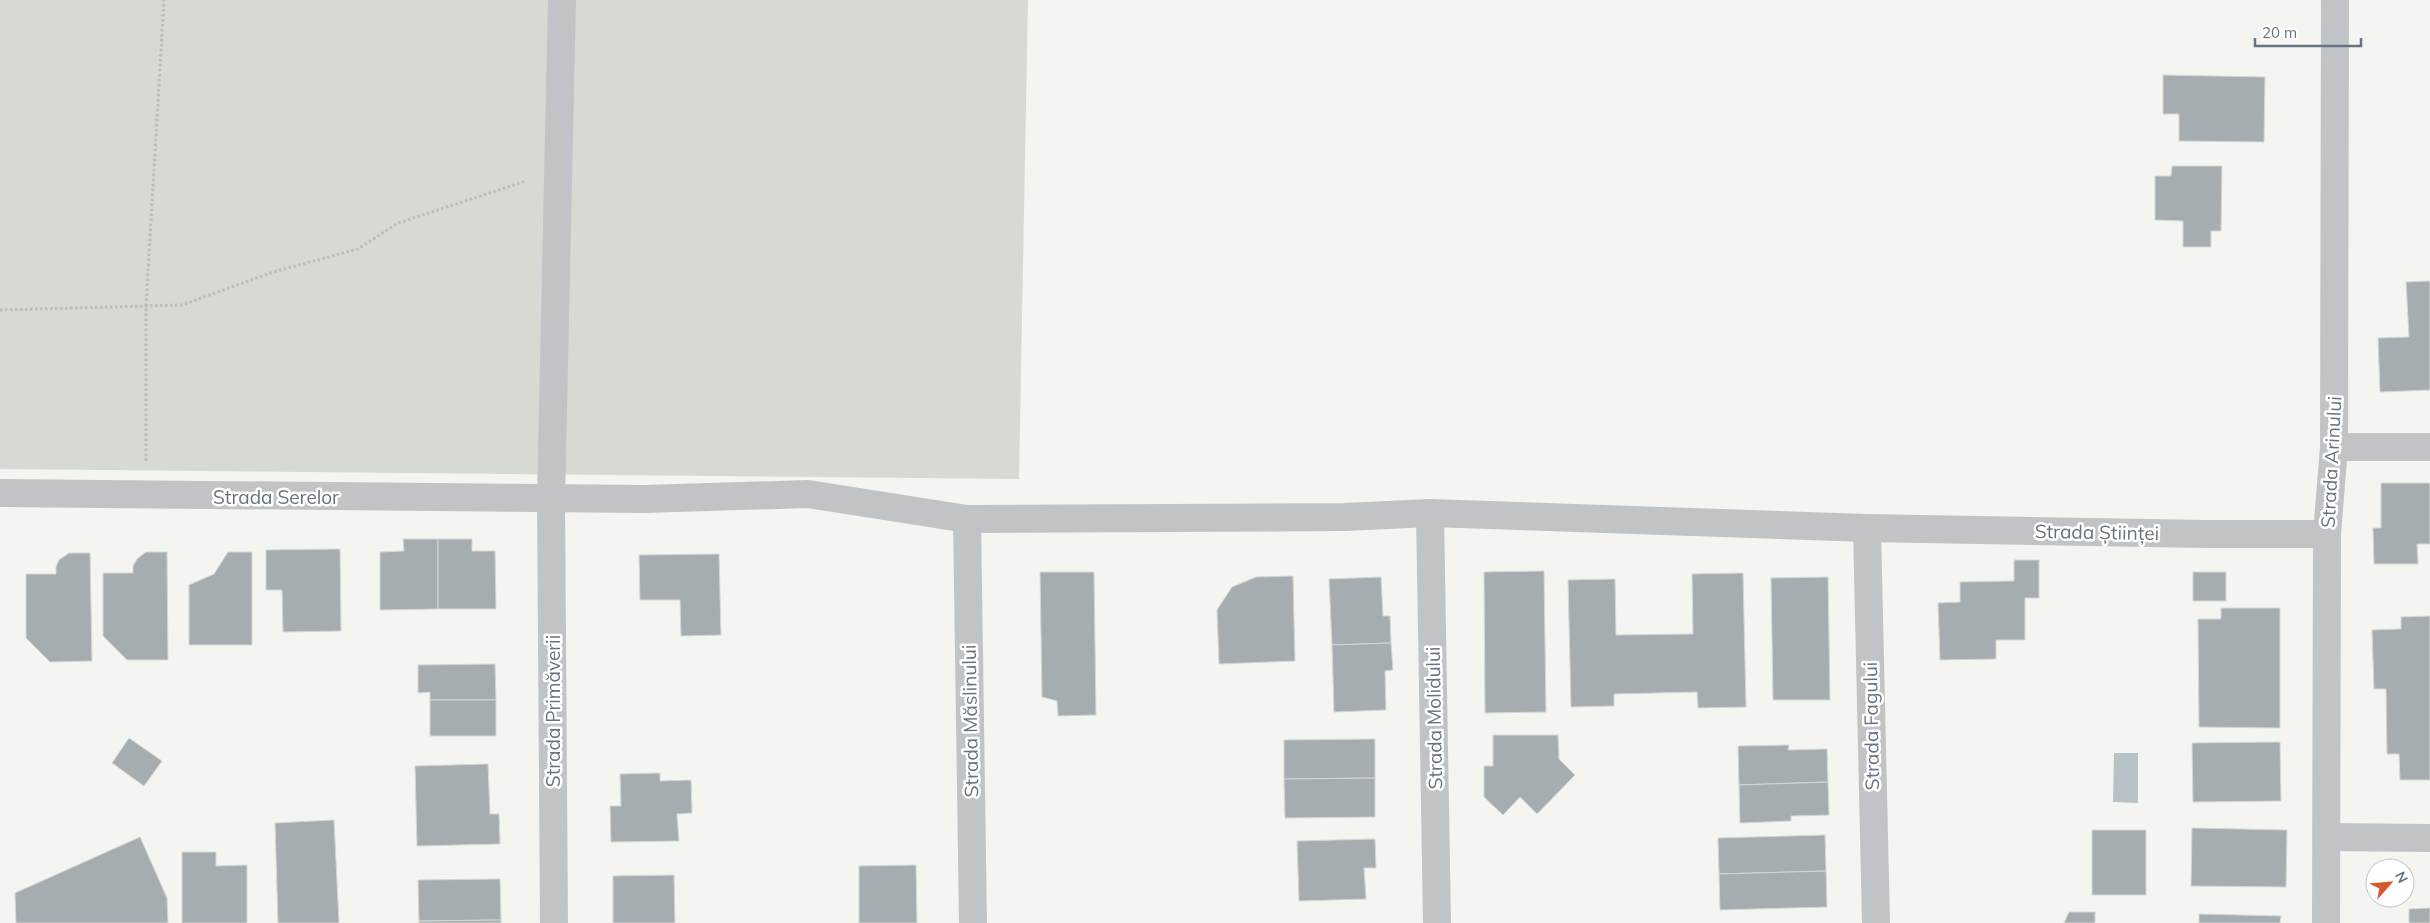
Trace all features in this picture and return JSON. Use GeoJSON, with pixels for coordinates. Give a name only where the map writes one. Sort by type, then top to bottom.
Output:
{"type":"FeatureCollection","features":[{"type":"Feature","properties":{"kind":"street","name":"Strada Primăverii"},"geometry":{"type":"LineString","coordinates":[[554,923],[551,499],[562,0]]}},
{"type":"Feature","properties":{"kind":"street","name":"Strada Arinului"},"geometry":{"type":"LineString","coordinates":[[2326,923],[2327,534],[2334,447],[2335,0]]}},
{"type":"Feature","properties":{"kind":"street"},"geometry":{"type":"LineString","coordinates":[[2334,447],[2430,447]]}},
{"type":"Feature","properties":{"kind":"street","name":"Strada Serelor"},"geometry":{"type":"LineString","coordinates":[[0,493],[645,500],[808,494],[968,519],[1345,517],[1430,513]]}},
{"type":"Feature","properties":{"kind":"street","name":"Strada Științei"},"geometry":{"type":"LineString","coordinates":[[1430,513],[1867,528],[2206,534],[2327,534]]}},
{"type":"Feature","properties":{"kind":"street","name":"Strada Molidului"},"geometry":{"type":"LineString","coordinates":[[1430,513],[1437,923]]}},
{"type":"Feature","properties":{"kind":"street","name":"Strada Măslinului"},"geometry":{"type":"LineString","coordinates":[[968,519],[973,923]]}},
{"type":"Feature","properties":{"kind":"street","name":"Strada Fagului"},"geometry":{"type":"LineString","coordinates":[[1867,528],[1876,923]]}},
{"type":"Feature","properties":{"kind":"street"},"geometry":{"type":"LineString","coordinates":[[2327,837],[2430,838]]}},
{"type":"Feature","properties":{"kind":"path"},"geometry":{"type":"LineString","coordinates":[[146,496],[146,306],[164,0]]}},
{"type":"Feature","properties":{"kind":"path"},"geometry":{"type":"LineString","coordinates":[[0,310],[182,305],[273,272],[358,249],[398,222],[558,171]]}},
{"type":"Feature","properties":{"kind":"shaded area"},"geometry":{"type":"Polygon","coordinates":[[[0,0],[1028,0],[1019,479],[0,469],[0,0]]]}},
{"type":"Feature","properties":{"kind":"shaded area"},"geometry":{"type":"Polygon","coordinates":[[[2114,753],[2138,753],[2138,803],[2113,802],[2114,753]]]}},
{"type":"Feature","properties":{"kind":"building"},"geometry":{"type":"Polygon","coordinates":[[[2163,75],[2265,77],[2264,142],[2179,141],[2179,114],[2163,114],[2163,75]]]}},
{"type":"Feature","properties":{"kind":"building"},"geometry":{"type":"Polygon","coordinates":[[[2172,166],[2222,166],[2221,231],[2211,231],[2211,247],[2183,247],[2183,221],[2155,220],[2155,176],[2171,176],[2172,166]]]}},
{"type":"Feature","properties":{"kind":"building"},"geometry":{"type":"Polygon","coordinates":[[[2430,281],[2430,390],[2380,392],[2378,338],[2409,337],[2406,282],[2430,281]]]}},
{"type":"Feature","properties":{"kind":"building"},"geometry":{"type":"Polygon","coordinates":[[[2381,483],[2430,483],[2430,544],[2417,544],[2418,564],[2374,564],[2373,528],[2381,528],[2381,483]]]}},
{"type":"Feature","properties":{"kind":"building"},"geometry":{"type":"Polygon","coordinates":[[[403,539],[438,539],[438,609],[380,610],[380,552],[404,551],[403,539]]]}},
{"type":"Feature","properties":{"kind":"building"},"geometry":{"type":"Polygon","coordinates":[[[438,539],[472,539],[472,551],[495,551],[496,609],[438,609],[438,539]]]}},
{"type":"Feature","properties":{"kind":"building"},"geometry":{"type":"Polygon","coordinates":[[[340,549],[341,631],[283,632],[282,590],[266,590],[266,550],[340,549]]]}},
{"type":"Feature","properties":{"kind":"building"},"geometry":{"type":"Polygon","coordinates":[[[146,552],[167,552],[168,660],[127,660],[103,636],[103,573],[133,573],[133,566],[137,559],[146,552]]]}},
{"type":"Feature","properties":{"kind":"building"},"geometry":{"type":"Polygon","coordinates":[[[228,552],[252,552],[252,645],[189,645],[189,585],[214,574],[228,552]]]}},
{"type":"Feature","properties":{"kind":"building"},"geometry":{"type":"Polygon","coordinates":[[[69,553],[90,553],[92,661],[50,662],[26,638],[26,574],[56,574],[59,560],[69,553]]]}},
{"type":"Feature","properties":{"kind":"building"},"geometry":{"type":"Polygon","coordinates":[[[719,554],[721,635],[681,636],[680,600],[640,600],[639,555],[719,554]]]}},
{"type":"Feature","properties":{"kind":"building"},"geometry":{"type":"Polygon","coordinates":[[[2014,560],[2039,560],[2039,598],[2025,598],[2025,640],[1996,640],[1996,659],[1940,660],[1938,603],[1960,602],[1960,582],[2014,581],[2014,560]]]}},
{"type":"Feature","properties":{"kind":"building"},"geometry":{"type":"Polygon","coordinates":[[[1544,571],[1546,712],[1485,713],[1484,572],[1544,571]]]}},
{"type":"Feature","properties":{"kind":"building"},"geometry":{"type":"Polygon","coordinates":[[[1040,572],[1094,572],[1096,715],[1058,716],[1057,701],[1042,697],[1040,572]]]}},
{"type":"Feature","properties":{"kind":"building"},"geometry":{"type":"Polygon","coordinates":[[[2193,572],[2226,572],[2226,601],[2193,601],[2193,572]]]}},
{"type":"Feature","properties":{"kind":"building"},"geometry":{"type":"Polygon","coordinates":[[[1743,573],[1746,707],[1698,708],[1697,692],[1614,694],[1614,706],[1571,707],[1568,580],[1615,579],[1616,635],[1693,634],[1692,574],[1743,573]]]}},
{"type":"Feature","properties":{"kind":"building"},"geometry":{"type":"Polygon","coordinates":[[[1293,576],[1295,661],[1219,664],[1217,610],[1232,587],[1256,577],[1293,576]]]}},
{"type":"Feature","properties":{"kind":"building"},"geometry":{"type":"Polygon","coordinates":[[[1381,577],[1383,616],[1390,616],[1391,643],[1332,645],[1329,579],[1381,577]]]}},
{"type":"Feature","properties":{"kind":"building"},"geometry":{"type":"Polygon","coordinates":[[[1828,577],[1830,700],[1773,700],[1771,578],[1828,577]]]}},
{"type":"Feature","properties":{"kind":"building"},"geometry":{"type":"Polygon","coordinates":[[[2221,608],[2280,608],[2280,728],[2199,727],[2198,619],[2221,619],[2221,608]]]}},
{"type":"Feature","properties":{"kind":"building"},"geometry":{"type":"Polygon","coordinates":[[[2430,616],[2430,780],[2400,780],[2399,754],[2387,754],[2386,689],[2374,689],[2372,630],[2401,629],[2401,617],[2430,616]]]}},
{"type":"Feature","properties":{"kind":"building"},"geometry":{"type":"Polygon","coordinates":[[[1391,643],[1393,670],[1385,671],[1386,710],[1334,712],[1332,645],[1391,643]]]}},
{"type":"Feature","properties":{"kind":"building"},"geometry":{"type":"Polygon","coordinates":[[[495,664],[496,700],[430,700],[430,692],[418,693],[418,665],[495,664]]]}},
{"type":"Feature","properties":{"kind":"building"},"geometry":{"type":"Polygon","coordinates":[[[430,700],[496,700],[496,736],[430,736],[430,700]]]}},
{"type":"Feature","properties":{"kind":"building"},"geometry":{"type":"Polygon","coordinates":[[[1493,735],[1558,735],[1559,759],[1575,775],[1537,814],[1520,797],[1503,815],[1484,797],[1484,766],[1493,766],[1493,735]]]}},
{"type":"Feature","properties":{"kind":"building"},"geometry":{"type":"Polygon","coordinates":[[[129,738],[162,761],[144,786],[112,763],[129,738]]]}},
{"type":"Feature","properties":{"kind":"building"},"geometry":{"type":"Polygon","coordinates":[[[1375,739],[1375,778],[1284,779],[1284,740],[1375,739]]]}},
{"type":"Feature","properties":{"kind":"building"},"geometry":{"type":"Polygon","coordinates":[[[2280,742],[2281,801],[2193,802],[2192,743],[2280,742]]]}},
{"type":"Feature","properties":{"kind":"building"},"geometry":{"type":"Polygon","coordinates":[[[1789,745],[1788,750],[1827,749],[1828,782],[1739,785],[1738,746],[1789,745]]]}},
{"type":"Feature","properties":{"kind":"building"},"geometry":{"type":"Polygon","coordinates":[[[488,764],[490,814],[499,814],[500,844],[417,846],[415,766],[488,764]]]}},
{"type":"Feature","properties":{"kind":"building"},"geometry":{"type":"Polygon","coordinates":[[[660,773],[660,781],[691,780],[692,813],[677,814],[679,841],[611,842],[610,806],[621,806],[620,774],[660,773]]]}},
{"type":"Feature","properties":{"kind":"building"},"geometry":{"type":"Polygon","coordinates":[[[1375,778],[1375,817],[1285,818],[1284,779],[1375,778]]]}},
{"type":"Feature","properties":{"kind":"building"},"geometry":{"type":"Polygon","coordinates":[[[1828,782],[1829,815],[1791,816],[1791,821],[1740,823],[1739,785],[1828,782]]]}},
{"type":"Feature","properties":{"kind":"building"},"geometry":{"type":"Polygon","coordinates":[[[334,820],[339,923],[278,923],[275,823],[334,820]]]}},
{"type":"Feature","properties":{"kind":"building"},"geometry":{"type":"Polygon","coordinates":[[[2192,828],[2287,830],[2286,887],[2191,886],[2192,828]]]}},
{"type":"Feature","properties":{"kind":"building"},"geometry":{"type":"Polygon","coordinates":[[[2092,830],[2146,830],[2146,895],[2092,895],[2092,830]]]}},
{"type":"Feature","properties":{"kind":"building"},"geometry":{"type":"Polygon","coordinates":[[[1825,835],[1826,871],[1719,874],[1718,838],[1825,835]]]}},
{"type":"Feature","properties":{"kind":"building"},"geometry":{"type":"Polygon","coordinates":[[[140,837],[167,898],[168,923],[16,923],[15,893],[140,837]]]}},
{"type":"Feature","properties":{"kind":"building"},"geometry":{"type":"Polygon","coordinates":[[[1375,839],[1376,868],[1364,868],[1366,899],[1299,901],[1297,841],[1375,839]]]}},
{"type":"Feature","properties":{"kind":"building"},"geometry":{"type":"Polygon","coordinates":[[[182,852],[216,852],[216,866],[247,865],[247,923],[182,923],[182,852]]]}},
{"type":"Feature","properties":{"kind":"building"},"geometry":{"type":"Polygon","coordinates":[[[916,865],[917,923],[859,923],[859,866],[916,865]]]}},
{"type":"Feature","properties":{"kind":"building"},"geometry":{"type":"Polygon","coordinates":[[[1826,871],[1827,907],[1720,910],[1719,874],[1826,871]]]}},
{"type":"Feature","properties":{"kind":"building"},"geometry":{"type":"Polygon","coordinates":[[[674,875],[675,923],[613,923],[613,876],[674,875]]]}},
{"type":"Feature","properties":{"kind":"building"},"geometry":{"type":"Polygon","coordinates":[[[500,879],[501,920],[419,921],[418,880],[500,879]]]}},
{"type":"Feature","properties":{"kind":"building"},"geometry":{"type":"Polygon","coordinates":[[[2430,908],[2430,923],[2409,923],[2409,909],[2430,908]]]}},
{"type":"Feature","properties":{"kind":"building"},"geometry":{"type":"Polygon","coordinates":[[[2069,912],[2095,912],[2095,923],[2064,923],[2069,912]]]}},
{"type":"Feature","properties":{"kind":"building"},"geometry":{"type":"Polygon","coordinates":[[[2199,914],[2281,916],[2280,923],[2199,923],[2199,914]]]}},
{"type":"Feature","properties":{"kind":"building"},"geometry":{"type":"Polygon","coordinates":[[[501,920],[501,923],[419,923],[419,921],[501,920]]]}}]}
